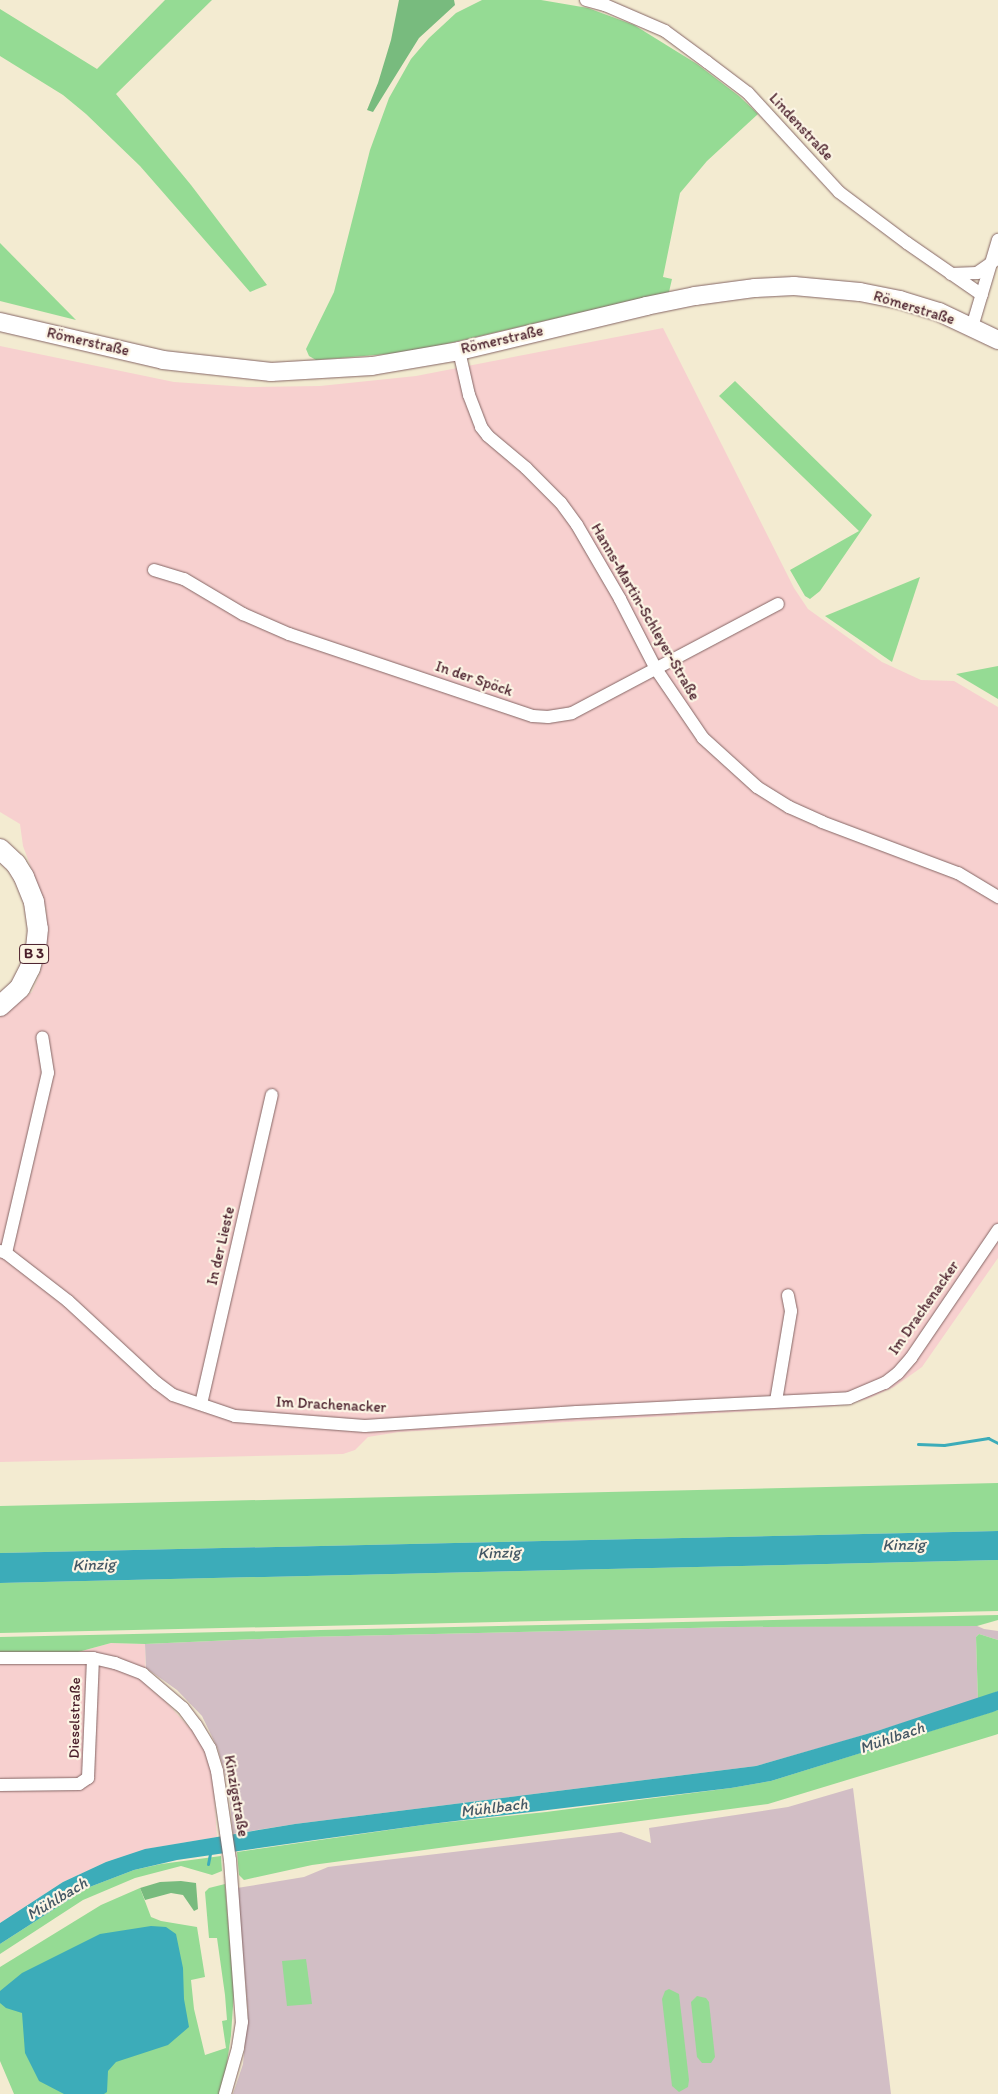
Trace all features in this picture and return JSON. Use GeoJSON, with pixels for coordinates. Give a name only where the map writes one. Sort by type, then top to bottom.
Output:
{"type":"FeatureCollection","features":[{"type":"Feature","properties":{"kind":"main road","name":"B 3"},"geometry":{"type":"LineString","coordinates":[[0,849],[16,864],[24,877],[34,902],[38,929],[36,947],[30,968],[20,988],[0,1006]]}},
{"type":"Feature","properties":{"kind":"street","name":"Lindenstraße"},"geometry":{"type":"LineString","coordinates":[[586,0],[605,5],[665,31],[707,62],[748,93],[839,192],[982,295]]}},
{"type":"Feature","properties":{"kind":"street"},"geometry":{"type":"LineString","coordinates":[[972,327],[995,262],[998,240]]}},
{"type":"Feature","properties":{"kind":"street"},"geometry":{"type":"LineString","coordinates":[[951,274],[977,273],[995,262]]}},
{"type":"Feature","properties":{"kind":"street","name":"Römerstraße"},"geometry":{"type":"LineString","coordinates":[[0,322],[163,360],[271,372],[372,366],[459,351],[646,306],[755,288],[794,286],[880,295],[939,312],[998,340]]}},
{"type":"Feature","properties":{"kind":"street","name":"Hanns-Martin-Schleyer-Straße"},"geometry":{"type":"LineString","coordinates":[[459,351],[469,395],[481,427],[488,436],[526,468],[561,502],[620,599],[656,670],[703,738],[757,788],[789,807],[822,822],[958,873],[998,898]]}},
{"type":"Feature","properties":{"kind":"street","name":"In der Spöck"},"geometry":{"type":"LineString","coordinates":[[154,570],[184,579],[243,614],[289,634],[533,716],[548,717],[572,713],[778,604]]}},
{"type":"Feature","properties":{"kind":"street"},"geometry":{"type":"LineString","coordinates":[[3,1252],[48,1073],[42,1037]]}},
{"type":"Feature","properties":{"kind":"street","name":"In der Lieste"},"geometry":{"type":"LineString","coordinates":[[201,1404],[272,1095]]}},
{"type":"Feature","properties":{"kind":"street","name":"Im Drachenacker"},"geometry":{"type":"LineString","coordinates":[[3,1252],[68,1301],[157,1383],[173,1394],[235,1416],[366,1426],[849,1398],[885,1383],[898,1373],[929,1333],[998,1230]]}},
{"type":"Feature","properties":{"kind":"street"},"geometry":{"type":"LineString","coordinates":[[776,1401],[791,1311],[788,1295]]}},
{"type":"Feature","properties":{"kind":"street","name":"Kinzigstraße"},"geometry":{"type":"LineString","coordinates":[[0,1658],[93,1658],[115,1663],[143,1674],[166,1691],[196,1725],[210,1748],[217,1771],[230,1860],[242,2022],[238,2048],[225,2094]]}},
{"type":"Feature","properties":{"kind":"street","name":"Dieselstraße"},"geometry":{"type":"LineString","coordinates":[[0,1785],[79,1784],[88,1778],[90,1769],[93,1658]]}},
{"type":"Feature","properties":{"kind":"shaded area"},"geometry":{"type":"Polygon","coordinates":[[[663,328],[794,588],[808,609],[882,662],[921,680],[954,681],[998,707],[998,1258],[922,1367],[894,1387],[867,1399],[836,1406],[399,1432],[368,1437],[355,1450],[343,1454],[0,1462],[0,1016],[32,992],[40,973],[47,923],[46,908],[23,846],[20,824],[0,812],[0,346],[174,382],[247,387],[320,386],[416,376],[663,328]]]}},
{"type":"Feature","properties":{"kind":"shaded area"},"geometry":{"type":"Polygon","coordinates":[[[975,1625],[984,1629],[998,1631],[998,1640],[979,1634],[976,1637],[978,1700],[756,1766],[295,1824],[233,1834],[228,1785],[218,1749],[202,1716],[177,1690],[146,1668],[145,1644],[304,1637],[733,1627],[975,1625]]]}},
{"type":"Feature","properties":{"kind":"shaded area"},"geometry":{"type":"Polygon","coordinates":[[[111,1643],[145,1644],[146,1685],[167,1703],[196,1735],[208,1754],[213,1778],[217,1837],[146,1849],[106,1862],[63,1882],[0,1923],[0,1652],[78,1652],[111,1643]]]}},
{"type":"Feature","properties":{"kind":"shaded area"},"geometry":{"type":"Polygon","coordinates":[[[853,1788],[891,2094],[233,2094],[243,2064],[248,2012],[237,1888],[304,1877],[328,1867],[621,1832],[651,1843],[649,1828],[788,1807],[853,1788]]]}},
{"type":"Feature","properties":{"kind":"green space"},"geometry":{"type":"Polygon","coordinates":[[[165,0],[212,0],[116,94],[191,185],[267,285],[250,292],[140,166],[86,114],[63,95],[0,56],[0,9],[97,69],[165,0]]]}},
{"type":"Feature","properties":{"kind":"green space"},"geometry":{"type":"Polygon","coordinates":[[[399,0],[454,0],[455,5],[419,38],[373,112],[367,110],[378,83],[391,40],[399,0]]]}},
{"type":"Feature","properties":{"kind":"green space"},"geometry":{"type":"Polygon","coordinates":[[[482,0],[541,0],[588,8],[634,25],[697,64],[739,96],[758,114],[707,161],[680,193],[663,277],[672,279],[669,292],[412,352],[316,360],[309,356],[306,349],[334,292],[370,150],[389,98],[411,59],[429,38],[456,13],[482,0]]]}},
{"type":"Feature","properties":{"kind":"green space"},"geometry":{"type":"Polygon","coordinates":[[[0,243],[76,320],[0,301],[0,243]]]}},
{"type":"Feature","properties":{"kind":"green space"},"geometry":{"type":"Polygon","coordinates":[[[735,381],[872,515],[820,591],[810,599],[805,596],[790,570],[859,531],[719,396],[735,381]]]}},
{"type":"Feature","properties":{"kind":"green space"},"geometry":{"type":"Polygon","coordinates":[[[920,577],[892,662],[825,616],[920,577]]]}},
{"type":"Feature","properties":{"kind":"green space"},"geometry":{"type":"Polygon","coordinates":[[[998,666],[998,699],[956,674],[998,666]]]}},
{"type":"Feature","properties":{"kind":"green space"},"geometry":{"type":"Polygon","coordinates":[[[998,1483],[998,1531],[0,1553],[0,1506],[998,1483]]]}},
{"type":"Feature","properties":{"kind":"green space"},"geometry":{"type":"Polygon","coordinates":[[[998,1560],[998,1611],[0,1633],[0,1583],[998,1560]]]}},
{"type":"Feature","properties":{"kind":"green space"},"geometry":{"type":"Polygon","coordinates":[[[998,1615],[998,1620],[977,1626],[733,1627],[304,1637],[145,1644],[111,1643],[78,1652],[0,1652],[0,1637],[998,1615]]]}},
{"type":"Feature","properties":{"kind":"green space"},"geometry":{"type":"Polygon","coordinates":[[[979,1634],[998,1640],[998,1691],[978,1700],[976,1637],[979,1634]]]}},
{"type":"Feature","properties":{"kind":"green space"},"geometry":{"type":"Polygon","coordinates":[[[998,1710],[998,1734],[768,1804],[312,1865],[244,1880],[239,1875],[237,1852],[430,1824],[546,1812],[771,1781],[998,1710]]]}},
{"type":"Feature","properties":{"kind":"green space"},"geometry":{"type":"Polygon","coordinates":[[[221,1856],[222,1871],[212,1875],[181,1866],[135,1878],[83,1900],[0,1954],[0,1944],[87,1888],[134,1870],[161,1864],[221,1856]]]}},
{"type":"Feature","properties":{"kind":"green space"},"geometry":{"type":"Polygon","coordinates":[[[181,1881],[196,1883],[198,1909],[194,1911],[183,1895],[171,1893],[145,1900],[140,1888],[160,1882],[181,1881]]]}},
{"type":"Feature","properties":{"kind":"green space"},"geometry":{"type":"Polygon","coordinates":[[[225,1884],[234,1992],[231,2035],[224,2084],[219,2094],[14,2094],[0,2061],[0,1967],[101,1905],[140,1888],[151,1917],[161,1921],[197,1927],[205,1977],[191,1980],[194,2009],[205,2055],[226,2048],[222,2021],[227,2020],[225,1995],[217,1938],[209,1938],[205,1892],[209,1888],[225,1884]]]}},
{"type":"Feature","properties":{"kind":"green space"},"geometry":{"type":"Polygon","coordinates":[[[306,1959],[312,2004],[287,2006],[282,1961],[306,1959]]]}},
{"type":"Feature","properties":{"kind":"green space"},"geometry":{"type":"Polygon","coordinates":[[[669,1989],[679,1994],[689,2080],[688,2087],[679,2092],[672,2086],[662,1999],[665,1991],[669,1989]]]}},
{"type":"Feature","properties":{"kind":"green space"},"geometry":{"type":"Polygon","coordinates":[[[697,1996],[706,1998],[709,2002],[715,2057],[711,2063],[702,2063],[697,2057],[691,2002],[697,1996]]]}},
{"type":"Feature","properties":{"kind":"water","name":"Kinzig"},"geometry":{"type":"Polygon","coordinates":[[[998,1531],[998,1560],[0,1583],[0,1553],[998,1531]]]}},
{"type":"Feature","properties":{"kind":"water","name":"Mühlbach"},"geometry":{"type":"Polygon","coordinates":[[[998,1691],[998,1710],[993,1712],[771,1781],[731,1788],[430,1824],[315,1840],[177,1860],[134,1870],[87,1888],[0,1944],[0,1923],[63,1882],[106,1862],[145,1849],[295,1824],[756,1766],[877,1731],[998,1691]]]}},
{"type":"Feature","properties":{"kind":"water"},"geometry":{"type":"Polygon","coordinates":[[[151,1926],[166,1927],[176,1934],[183,1968],[184,1999],[189,2027],[168,2045],[116,2062],[108,2071],[107,2092],[104,2094],[64,2094],[39,2081],[25,2053],[22,2013],[6,2008],[0,2003],[0,1991],[22,1973],[100,1934],[151,1926]]]}},
{"type":"Feature","properties":{"kind":"waterway"},"geometry":{"type":"LineString","coordinates":[[918,1444],[944,1445],[988,1438],[998,1443]]}},
{"type":"Feature","properties":{"kind":"waterway"},"geometry":{"type":"LineString","coordinates":[[208,1864],[210,1854]]}}]}
